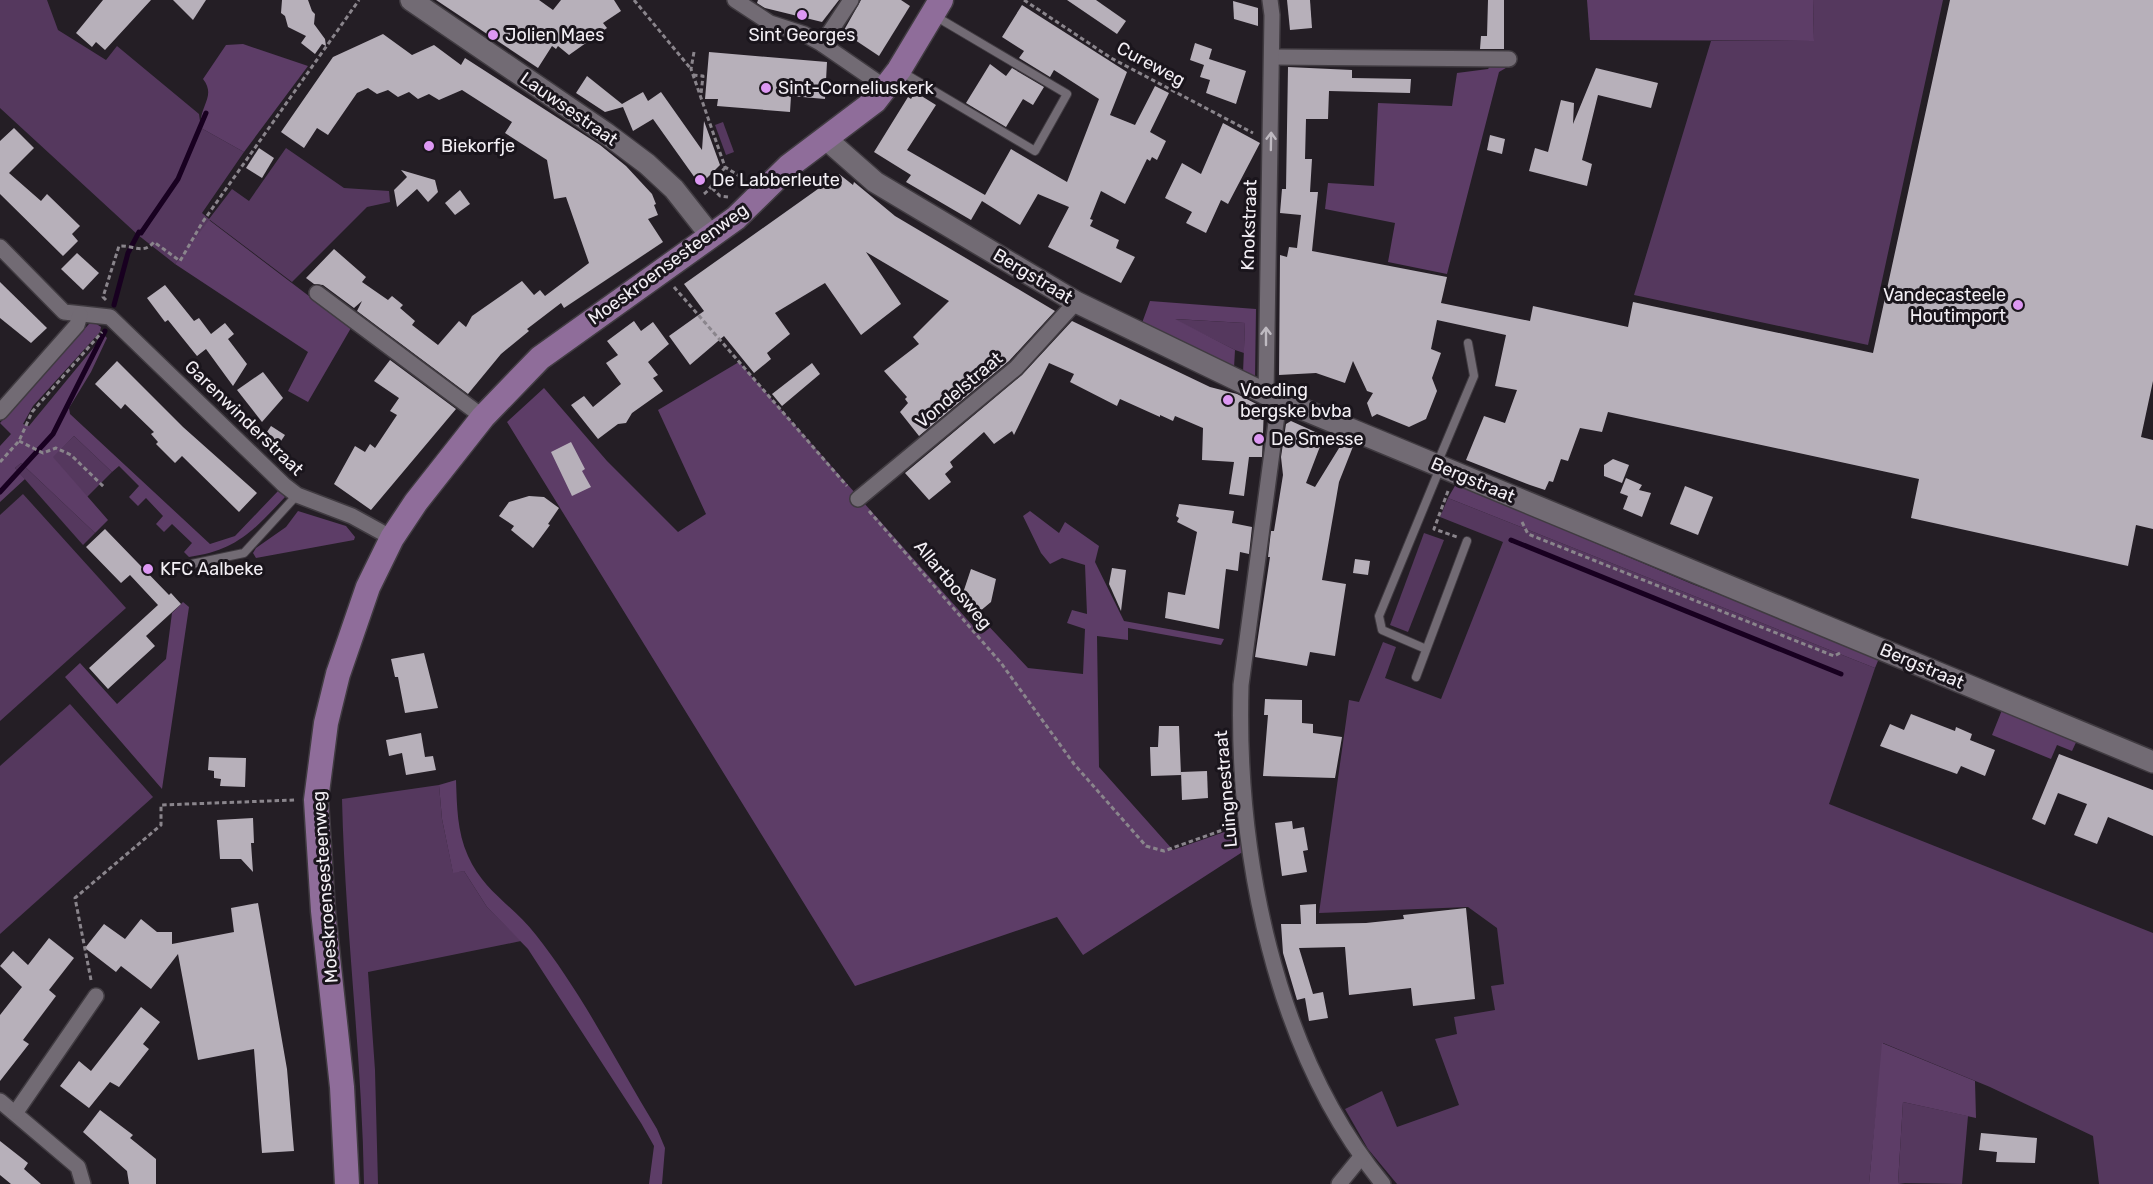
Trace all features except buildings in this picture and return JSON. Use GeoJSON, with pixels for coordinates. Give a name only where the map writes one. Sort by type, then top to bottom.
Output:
{"type":"FeatureCollection","features":[{"type":"Feature","properties":{"kind":"main road","name":"Moeskroensesteenweg"},"geometry":{"type":"LineString","coordinates":[[347,1184],[342,1087],[323,911],[316,800],[326,723],[338,674],[368,587],[392,538],[416,502],[483,417],[540,358],[736,218],[789,166],[864,112],[892,79],[936,7]]}},
{"type":"Feature","properties":{"kind":"street","name":"Lauwsestraat"},"geometry":{"type":"LineString","coordinates":[[411,0],[607,134],[647,165],[674,189],[711,236]]}},
{"type":"Feature","properties":{"kind":"street"},"geometry":{"type":"LineString","coordinates":[[735,0],[770,23],[804,34],[892,79]]}},
{"type":"Feature","properties":{"kind":"street"},"geometry":{"type":"LineString","coordinates":[[822,44],[851,0]]}},
{"type":"Feature","properties":{"kind":"street","name":"Knokstraat"},"geometry":{"type":"LineString","coordinates":[[1270,0],[1273,397]]}},
{"type":"Feature","properties":{"kind":"street"},"geometry":{"type":"LineString","coordinates":[[1272,57],[1509,59]]}},
{"type":"Feature","properties":{"kind":"street","name":"Bergstraat"},"geometry":{"type":"LineString","coordinates":[[825,138],[875,182],[1076,302],[1273,397],[2153,762]]}},
{"type":"Feature","properties":{"kind":"street"},"geometry":{"type":"LineString","coordinates":[[0,247],[64,312],[110,317]]}},
{"type":"Feature","properties":{"kind":"street"},"geometry":{"type":"LineString","coordinates":[[317,293],[483,417]]}},
{"type":"Feature","properties":{"kind":"street","name":"Vondelstraat"},"geometry":{"type":"LineString","coordinates":[[858,499],[1016,368],[1076,302]]}},
{"type":"Feature","properties":{"kind":"street"},"geometry":{"type":"LineString","coordinates":[[0,412],[77,325],[80,315]]}},
{"type":"Feature","properties":{"kind":"street","name":"Garenwinderstraat"},"geometry":{"type":"LineString","coordinates":[[110,317],[284,485],[297,495],[352,516],[392,538]]}},
{"type":"Feature","properties":{"kind":"street","name":"Luingnestraat"},"geometry":{"type":"LineString","coordinates":[[1273,397],[1241,685],[1240,730],[1245,825],[1264,918],[1287,1009],[1328,1100],[1361,1157],[1383,1184]]}},
{"type":"Feature","properties":{"kind":"street"},"geometry":{"type":"LineString","coordinates":[[16,1112],[96,996]]}},
{"type":"Feature","properties":{"kind":"street"},"geometry":{"type":"LineString","coordinates":[[0,1101],[16,1112],[78,1167],[83,1184]]}},
{"type":"Feature","properties":{"kind":"street"},"geometry":{"type":"LineString","coordinates":[[1339,1184],[1361,1157]]}},
{"type":"Feature","properties":{"kind":"lane"},"geometry":{"type":"LineString","coordinates":[[892,79],[1035,151],[1067,94],[936,7]]}},
{"type":"Feature","properties":{"kind":"lane"},"geometry":{"type":"LineString","coordinates":[[1426,649],[1382,630],[1379,616],[1444,468],[1474,376],[1468,343]]}},
{"type":"Feature","properties":{"kind":"lane"},"geometry":{"type":"LineString","coordinates":[[182,566],[244,553],[297,495]]}},
{"type":"Feature","properties":{"kind":"lane"},"geometry":{"type":"LineString","coordinates":[[1416,677],[1467,541]]}},
{"type":"Feature","properties":{"kind":"path"},"geometry":{"type":"LineString","coordinates":[[0,462],[20,442],[32,412],[100,336],[112,309],[103,297],[119,246],[128,245],[139,250],[149,248],[154,242],[180,261],[202,223],[359,0]]}},
{"type":"Feature","properties":{"kind":"path"},"geometry":{"type":"LineString","coordinates":[[634,0],[691,69],[725,167],[741,177],[740,188]]}},
{"type":"Feature","properties":{"kind":"path","name":"Cureweg"},"geometry":{"type":"LineString","coordinates":[[1024,0],[1111,58],[1263,139],[1272,139]]}},
{"type":"Feature","properties":{"kind":"path"},"geometry":{"type":"LineString","coordinates":[[691,69],[694,52]]}},
{"type":"Feature","properties":{"kind":"path"},"geometry":{"type":"LineString","coordinates":[[693,75],[703,76],[700,96]]}},
{"type":"Feature","properties":{"kind":"path"},"geometry":{"type":"LineString","coordinates":[[725,167],[714,178],[712,188],[720,196],[732,197]]}},
{"type":"Feature","properties":{"kind":"path","name":"Allartbosweg"},"geometry":{"type":"LineString","coordinates":[[661,272],[858,499],[910,554],[1001,663],[1074,764],[1146,846],[1164,851],[1226,829],[1245,825]]}},
{"type":"Feature","properties":{"kind":"path"},"geometry":{"type":"LineString","coordinates":[[20,442],[43,453],[56,448],[71,455],[104,487]]}},
{"type":"Feature","properties":{"kind":"path"},"geometry":{"type":"LineString","coordinates":[[1444,468],[1434,529],[1467,541]]}},
{"type":"Feature","properties":{"kind":"path"},"geometry":{"type":"LineString","coordinates":[[1510,495],[1528,534],[1834,656],[1861,641]]}},
{"type":"Feature","properties":{"kind":"path"},"geometry":{"type":"LineString","coordinates":[[96,996],[89,972],[75,898],[161,825],[161,805],[316,800]]}},
{"type":"Feature","properties":{"kind":"shaded area"},"geometry":{"type":"Polygon","coordinates":[[[0,0],[47,0],[58,30],[106,60],[117,46],[199,114],[201,128],[244,152],[202,213],[209,219],[232,189],[249,201],[286,148],[344,188],[389,191],[390,202],[367,207],[292,282],[210,220],[175,264],[138,235],[0,108],[0,0]]]}},
{"type":"Feature","properties":{"kind":"shaded area"},"geometry":{"type":"Polygon","coordinates":[[[1587,0],[1813,0],[1814,41],[1590,40],[1587,0]]]}},
{"type":"Feature","properties":{"kind":"shaded area"},"geometry":{"type":"Polygon","coordinates":[[[1813,0],[1943,0],[1868,345],[1634,295],[1711,41],[1814,41],[1813,0]]]}},
{"type":"Feature","properties":{"kind":"shaded area"},"geometry":{"type":"Polygon","coordinates":[[[243,44],[308,66],[244,152],[201,128],[202,114],[208,97],[207,85],[203,79],[226,45],[243,44]]]}},
{"type":"Feature","properties":{"kind":"shaded area"},"geometry":{"type":"Polygon","coordinates":[[[1516,62],[1499,72],[1447,274],[1388,262],[1395,223],[1325,209],[1328,183],[1374,186],[1378,103],[1452,106],[1457,73],[1488,69],[1493,63],[1516,62]]]}},
{"type":"Feature","properties":{"kind":"shaded area"},"geometry":{"type":"Polygon","coordinates":[[[723,122],[734,152],[726,155],[715,125],[723,122]]]}},
{"type":"Feature","properties":{"kind":"shaded area"},"geometry":{"type":"Polygon","coordinates":[[[209,220],[351,328],[308,402],[288,391],[308,352],[175,264],[209,220]]]}},
{"type":"Feature","properties":{"kind":"shaded area"},"geometry":{"type":"Polygon","coordinates":[[[1150,301],[1256,309],[1255,377],[1243,373],[1245,323],[1175,319],[1235,350],[1234,368],[1142,323],[1150,301]]]}},
{"type":"Feature","properties":{"kind":"shaded area"},"geometry":{"type":"Polygon","coordinates":[[[1173,319],[1245,323],[1244,353],[1235,350],[1173,319]]]}},
{"type":"Feature","properties":{"kind":"shaded area"},"geometry":{"type":"Polygon","coordinates":[[[95,323],[101,327],[100,332],[33,406],[23,424],[29,426],[104,335],[107,338],[91,372],[69,408],[70,414],[210,544],[235,536],[279,490],[285,497],[243,537],[219,550],[189,557],[184,552],[192,543],[172,524],[164,532],[156,524],[163,516],[146,498],[138,506],[129,497],[139,486],[119,466],[112,472],[74,436],[53,457],[108,520],[95,533],[21,463],[15,468],[25,479],[0,502],[0,446],[11,434],[0,423],[89,324],[95,323]]]}},
{"type":"Feature","properties":{"kind":"shaded area"},"geometry":{"type":"Polygon","coordinates":[[[739,362],[973,626],[981,618],[1028,668],[1083,674],[1085,629],[1067,623],[1072,610],[1087,614],[1085,565],[1062,558],[1050,564],[1041,553],[1023,516],[1030,511],[1059,533],[1065,522],[1099,546],[1095,562],[1124,621],[1224,639],[1221,645],[1128,628],[1128,640],[1097,636],[1099,767],[1173,850],[1233,829],[1244,851],[1083,955],[1057,917],[855,986],[507,422],[544,388],[607,461],[678,532],[706,514],[658,410],[739,362]]]}},
{"type":"Feature","properties":{"kind":"shaded area"},"geometry":{"type":"Polygon","coordinates":[[[74,436],[112,472],[87,497],[52,457],[74,436]]]}},
{"type":"Feature","properties":{"kind":"shaded area"},"geometry":{"type":"Polygon","coordinates":[[[21,463],[95,533],[83,545],[15,468],[21,463]]]}},
{"type":"Feature","properties":{"kind":"shaded area"},"geometry":{"type":"Polygon","coordinates":[[[1456,484],[1692,584],[1880,656],[1875,668],[1448,498],[1456,484]]]}},
{"type":"Feature","properties":{"kind":"shaded area"},"geometry":{"type":"Polygon","coordinates":[[[23,494],[126,608],[0,721],[0,515],[23,494]]]}},
{"type":"Feature","properties":{"kind":"shaded area"},"geometry":{"type":"Polygon","coordinates":[[[1448,498],[1875,668],[1829,804],[2153,933],[2153,1184],[2099,1184],[2093,1136],[1990,1087],[1883,1043],[1869,1184],[1397,1184],[1368,1149],[1345,1109],[1382,1091],[1397,1127],[1459,1105],[1435,1039],[1457,1034],[1454,1017],[1495,1010],[1491,986],[1504,984],[1497,928],[1468,907],[1319,913],[1349,700],[1359,702],[1383,642],[1396,647],[1385,678],[1441,699],[1503,542],[1440,517],[1448,498]]]}},
{"type":"Feature","properties":{"kind":"shaded area"},"geometry":{"type":"Polygon","coordinates":[[[298,511],[346,526],[355,537],[354,540],[256,558],[253,553],[256,548],[286,527],[298,511]]]}},
{"type":"Feature","properties":{"kind":"shaded area"},"geometry":{"type":"Polygon","coordinates":[[[1424,533],[1444,540],[1408,632],[1390,625],[1424,533]]]}},
{"type":"Feature","properties":{"kind":"shaded area"},"geometry":{"type":"Polygon","coordinates":[[[183,602],[189,607],[162,789],[65,677],[80,663],[117,704],[166,659],[172,613],[183,602]]]}},
{"type":"Feature","properties":{"kind":"shaded area"},"geometry":{"type":"Polygon","coordinates":[[[70,704],[153,797],[0,934],[0,766],[70,704]]]}},
{"type":"Feature","properties":{"kind":"shaded area"},"geometry":{"type":"Polygon","coordinates":[[[2004,705],[2079,736],[2072,751],[2057,745],[2051,759],[1992,735],[2004,705]]]}},
{"type":"Feature","properties":{"kind":"shaded area"},"geometry":{"type":"Polygon","coordinates":[[[456,780],[460,828],[468,856],[482,879],[527,925],[553,957],[599,1030],[657,1129],[665,1148],[662,1184],[649,1184],[654,1146],[641,1123],[528,949],[487,907],[464,871],[453,873],[442,819],[439,785],[456,780]]]}},
{"type":"Feature","properties":{"kind":"shaded area"},"geometry":{"type":"Polygon","coordinates":[[[439,785],[442,819],[453,872],[464,871],[487,907],[521,941],[368,972],[375,1070],[378,1184],[364,1184],[342,799],[439,785]]]}},
{"type":"Feature","properties":{"kind":"shaded area"},"geometry":{"type":"Polygon","coordinates":[[[1882,1043],[1975,1081],[1976,1118],[1903,1102],[1898,1183],[1905,1184],[1869,1184],[1882,1043]]]}},
{"type":"Feature","properties":{"kind":"shaded area"},"geometry":{"type":"Polygon","coordinates":[[[1903,1102],[1968,1116],[1962,1184],[1898,1183],[1903,1102]]]}},
{"type":"Feature","properties":{"kind":"waterway"},"geometry":{"type":"LineString","coordinates":[[114,305],[128,253],[139,232],[141,233],[178,179],[206,113]]}},
{"type":"Feature","properties":{"kind":"waterway"},"geometry":{"type":"LineString","coordinates":[[0,492],[53,434],[105,331]]}},
{"type":"Feature","properties":{"kind":"waterway"},"geometry":{"type":"LineString","coordinates":[[1511,540],[1841,674]]}},
{"type":"Feature","properties":{"kind":"place","name":"Sint Georges"},"geometry":{"type":"Point","coordinates":[802,15]}},
{"type":"Feature","properties":{"kind":"place","name":"Jolien Maes"},"geometry":{"type":"Point","coordinates":[493,35]}},
{"type":"Feature","properties":{"kind":"place","name":"Sint-Corneliuskerk"},"geometry":{"type":"Point","coordinates":[766,88]}},
{"type":"Feature","properties":{"kind":"place","name":"Biekorfje"},"geometry":{"type":"Point","coordinates":[429,146]}},
{"type":"Feature","properties":{"kind":"place","name":"De Labberleute"},"geometry":{"type":"Point","coordinates":[700,180]}},
{"type":"Feature","properties":{"kind":"place","name":"Vandecasteele Houtimport"},"geometry":{"type":"Point","coordinates":[2018,305]}},
{"type":"Feature","properties":{"kind":"place","name":"Voeding bergske bvba"},"geometry":{"type":"Point","coordinates":[1228,400]}},
{"type":"Feature","properties":{"kind":"place","name":"De Smesse"},"geometry":{"type":"Point","coordinates":[1259,439]}},
{"type":"Feature","properties":{"kind":"place","name":"KFC Aalbeke"},"geometry":{"type":"Point","coordinates":[148,569]}}]}
